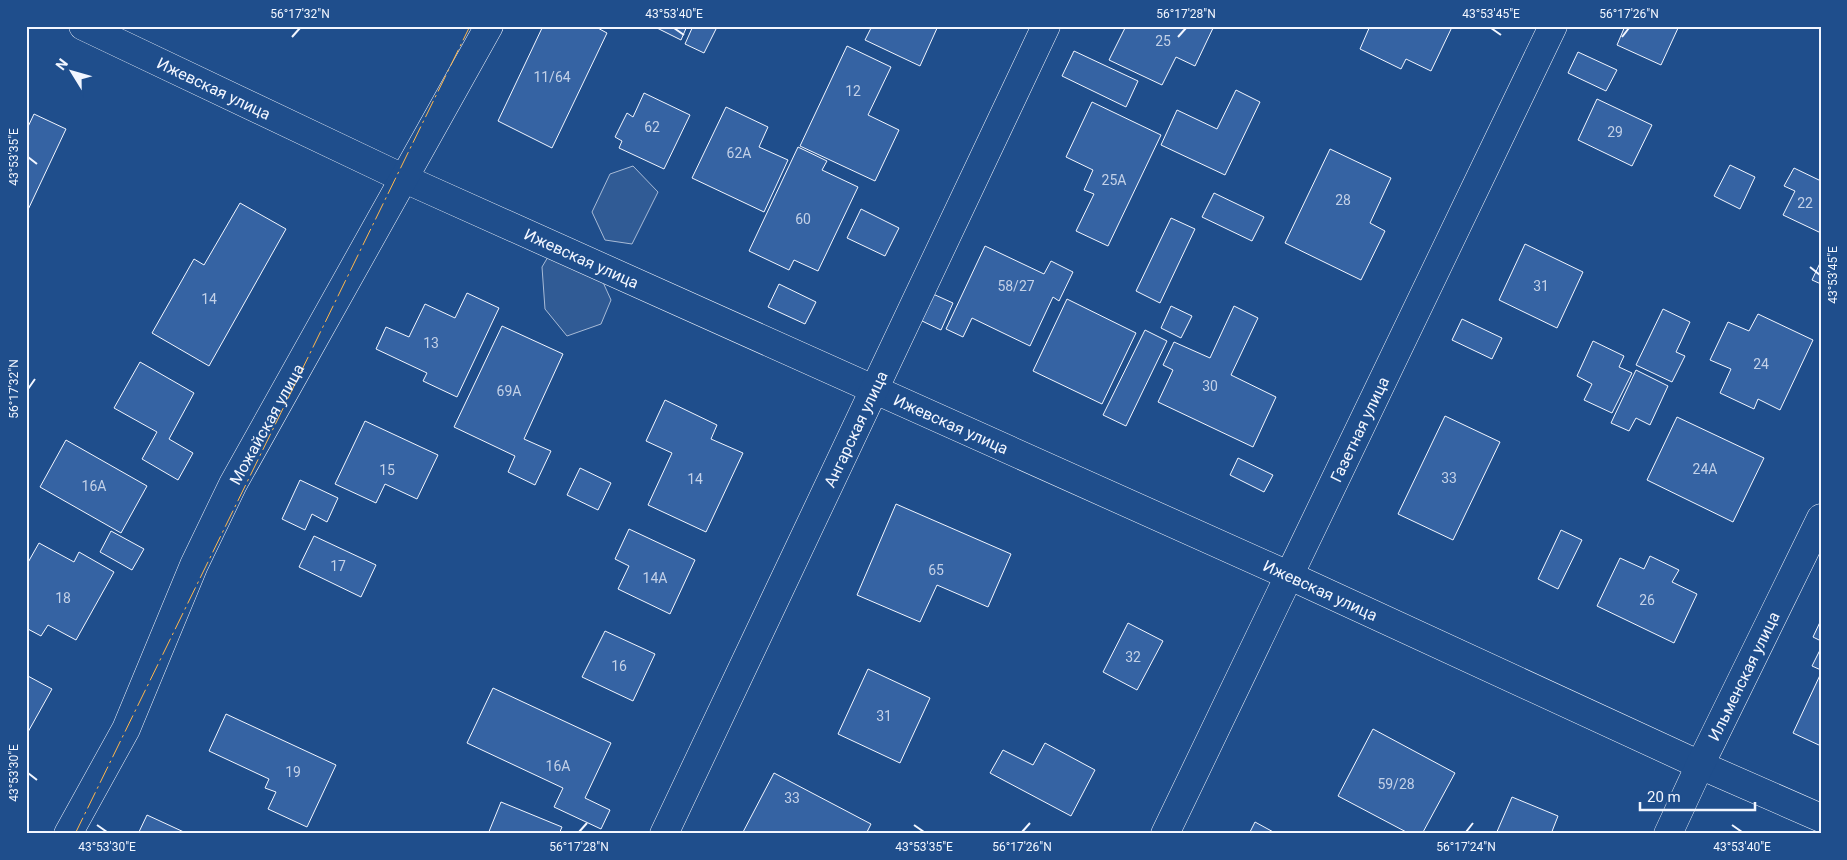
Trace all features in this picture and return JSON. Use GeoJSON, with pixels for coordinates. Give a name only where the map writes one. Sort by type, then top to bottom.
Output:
{"type":"FeatureCollection","features":[{"type":"Feature","properties":{"kind":"street","name":"Ижевская улица"},"geometry":{"type":"LineString","coordinates":[[83,26],[405,179],[1288,575],[1700,765],[1821,818]]}},
{"type":"Feature","properties":{"kind":"street","name":"Можайская улица"},"geometry":{"type":"LineString","coordinates":[[68,834],[126,729],[194,565],[233,484],[489,26]]}},
{"type":"Feature","properties":{"kind":"street","name":"Ангарская улица"},"geometry":{"type":"LineString","coordinates":[[664,834],[1046,26]]}},
{"type":"Feature","properties":{"kind":"street","name":"Газетная улица"},"geometry":{"type":"LineString","coordinates":[[1165,834],[1553,26]]}},
{"type":"Feature","properties":{"kind":"street","name":"Ильменская улица"},"geometry":{"type":"LineString","coordinates":[[1668,834],[1821,518]]}},
{"type":"Feature","properties":{"kind":"shaded area"},"geometry":{"type":"Polygon","coordinates":[[[633,166],[658,192],[632,244],[605,240],[592,212],[610,174],[633,166]]]}},
{"type":"Feature","properties":{"kind":"shaded area"},"geometry":{"type":"Polygon","coordinates":[[[558,240],[588,249],[611,300],[601,324],[567,336],[545,309],[542,267],[558,240]]]}},
{"type":"Feature","properties":{"kind":"building"},"geometry":{"type":"Polygon","coordinates":[[[543,26],[594,26],[607,33],[552,148],[498,121],[543,26]]]}},
{"type":"Feature","properties":{"kind":"building"},"geometry":{"type":"Polygon","coordinates":[[[653,26],[687,26],[681,40],[653,26]]]}},
{"type":"Feature","properties":{"kind":"building"},"geometry":{"type":"Polygon","coordinates":[[[693,26],[717,27],[704,53],[685,44],[693,26]]]}},
{"type":"Feature","properties":{"kind":"building"},"geometry":{"type":"Polygon","coordinates":[[[872,26],[938,26],[920,66],[865,40],[872,26]]]}},
{"type":"Feature","properties":{"kind":"building"},"geometry":{"type":"Polygon","coordinates":[[[1126,26],[1214,26],[1195,66],[1176,57],[1162,85],[1109,60],[1126,26]]]}},
{"type":"Feature","properties":{"kind":"building"},"geometry":{"type":"Polygon","coordinates":[[[1370,26],[1452,27],[1431,71],[1406,59],[1401,69],[1360,49],[1370,26]]]}},
{"type":"Feature","properties":{"kind":"building"},"geometry":{"type":"Polygon","coordinates":[[[1625,26],[1679,26],[1661,65],[1617,45],[1625,26]]]}},
{"type":"Feature","properties":{"kind":"building"},"geometry":{"type":"Polygon","coordinates":[[[847,46],[891,67],[868,115],[899,130],[875,181],[800,146],[847,46]]]}},
{"type":"Feature","properties":{"kind":"building"},"geometry":{"type":"Polygon","coordinates":[[[1074,51],[1138,81],[1126,107],[1062,76],[1074,51]]]}},
{"type":"Feature","properties":{"kind":"building"},"geometry":{"type":"Polygon","coordinates":[[[1578,52],[1617,70],[1606,91],[1568,73],[1578,52]]]}},
{"type":"Feature","properties":{"kind":"building"},"geometry":{"type":"Polygon","coordinates":[[[1236,90],[1260,102],[1225,175],[1161,145],[1177,110],[1217,129],[1236,90]]]}},
{"type":"Feature","properties":{"kind":"building"},"geometry":{"type":"Polygon","coordinates":[[[644,93],[690,115],[664,169],[619,148],[622,141],[615,137],[627,113],[633,117],[644,93]]]}},
{"type":"Feature","properties":{"kind":"building"},"geometry":{"type":"Polygon","coordinates":[[[1597,99],[1652,125],[1632,166],[1578,140],[1597,99]]]}},
{"type":"Feature","properties":{"kind":"building"},"geometry":{"type":"Polygon","coordinates":[[[1092,102],[1161,135],[1108,246],[1076,231],[1094,194],[1084,190],[1093,170],[1066,157],[1092,102]]]}},
{"type":"Feature","properties":{"kind":"building"},"geometry":{"type":"Polygon","coordinates":[[[726,107],[768,127],[759,147],[788,160],[764,212],[692,178],[726,107]]]}},
{"type":"Feature","properties":{"kind":"building"},"geometry":{"type":"Polygon","coordinates":[[[34,114],[66,129],[26,214],[26,131],[34,114]]]}},
{"type":"Feature","properties":{"kind":"building"},"geometry":{"type":"Polygon","coordinates":[[[798,147],[827,161],[822,170],[858,187],[818,271],[794,260],[789,270],[749,251],[798,147]]]}},
{"type":"Feature","properties":{"kind":"building"},"geometry":{"type":"Polygon","coordinates":[[[1330,149],[1391,178],[1370,223],[1385,231],[1361,280],[1285,243],[1330,149]]]}},
{"type":"Feature","properties":{"kind":"building"},"geometry":{"type":"Polygon","coordinates":[[[1730,165],[1755,177],[1740,209],[1714,196],[1730,165]]]}},
{"type":"Feature","properties":{"kind":"building"},"geometry":{"type":"Polygon","coordinates":[[[1794,168],[1821,181],[1821,233],[1783,215],[1795,191],[1784,186],[1794,168]]]}},
{"type":"Feature","properties":{"kind":"building"},"geometry":{"type":"Polygon","coordinates":[[[1214,193],[1264,217],[1252,241],[1202,217],[1214,193]]]}},
{"type":"Feature","properties":{"kind":"building"},"geometry":{"type":"Polygon","coordinates":[[[240,203],[286,229],[209,366],[152,333],[194,259],[204,265],[240,203]]]}},
{"type":"Feature","properties":{"kind":"building"},"geometry":{"type":"Polygon","coordinates":[[[861,209],[899,228],[885,256],[847,238],[861,209]]]}},
{"type":"Feature","properties":{"kind":"building"},"geometry":{"type":"Polygon","coordinates":[[[1171,218],[1195,229],[1160,303],[1136,291],[1171,218]]]}},
{"type":"Feature","properties":{"kind":"building"},"geometry":{"type":"Polygon","coordinates":[[[1525,244],[1583,272],[1557,328],[1499,300],[1525,244]]]}},
{"type":"Feature","properties":{"kind":"building"},"geometry":{"type":"Polygon","coordinates":[[[985,246],[1044,274],[1051,261],[1073,272],[1059,301],[1053,297],[1030,346],[972,318],[963,337],[946,329],[985,246]]]}},
{"type":"Feature","properties":{"kind":"building"},"geometry":{"type":"Polygon","coordinates":[[[1821,261],[1821,284],[1812,280],[1821,261]]]}},
{"type":"Feature","properties":{"kind":"building"},"geometry":{"type":"Polygon","coordinates":[[[779,284],[816,302],[805,324],[768,307],[779,284]]]}},
{"type":"Feature","properties":{"kind":"building"},"geometry":{"type":"Polygon","coordinates":[[[467,293],[499,308],[457,397],[423,381],[427,373],[376,349],[386,327],[409,337],[425,304],[455,318],[467,293]]]}},
{"type":"Feature","properties":{"kind":"building"},"geometry":{"type":"Polygon","coordinates":[[[933,294],[953,303],[941,330],[920,320],[933,294]]]}},
{"type":"Feature","properties":{"kind":"building"},"geometry":{"type":"Polygon","coordinates":[[[1067,299],[1136,333],[1102,404],[1033,371],[1067,299]]]}},
{"type":"Feature","properties":{"kind":"building"},"geometry":{"type":"Polygon","coordinates":[[[1171,306],[1192,316],[1181,338],[1161,328],[1171,306]]]}},
{"type":"Feature","properties":{"kind":"building"},"geometry":{"type":"Polygon","coordinates":[[[1234,306],[1258,318],[1231,375],[1276,397],[1253,447],[1158,402],[1173,370],[1163,365],[1174,342],[1210,358],[1234,306]]]}},
{"type":"Feature","properties":{"kind":"building"},"geometry":{"type":"Polygon","coordinates":[[[1663,309],[1690,322],[1676,352],[1685,356],[1672,382],[1636,365],[1663,309]]]}},
{"type":"Feature","properties":{"kind":"building"},"geometry":{"type":"Polygon","coordinates":[[[1758,314],[1813,340],[1780,410],[1758,399],[1754,409],[1720,393],[1731,369],[1710,360],[1728,322],[1749,331],[1758,314]]]}},
{"type":"Feature","properties":{"kind":"building"},"geometry":{"type":"Polygon","coordinates":[[[1462,319],[1502,338],[1492,359],[1452,340],[1462,319]]]}},
{"type":"Feature","properties":{"kind":"building"},"geometry":{"type":"Polygon","coordinates":[[[502,326],[563,354],[524,439],[551,451],[535,485],[508,472],[515,456],[454,427],[502,326]]]}},
{"type":"Feature","properties":{"kind":"building"},"geometry":{"type":"Polygon","coordinates":[[[1145,330],[1167,341],[1126,426],[1103,415],[1145,330]]]}},
{"type":"Feature","properties":{"kind":"building"},"geometry":{"type":"Polygon","coordinates":[[[1593,341],[1624,356],[1619,367],[1632,373],[1612,413],[1584,400],[1592,384],[1577,376],[1593,341]]]}},
{"type":"Feature","properties":{"kind":"building"},"geometry":{"type":"Polygon","coordinates":[[[140,362],[194,393],[169,439],[193,453],[178,480],[142,459],[157,432],[114,408],[140,362]]]}},
{"type":"Feature","properties":{"kind":"building"},"geometry":{"type":"Polygon","coordinates":[[[1636,370],[1668,386],[1650,425],[1636,418],[1629,431],[1611,423],[1636,370]]]}},
{"type":"Feature","properties":{"kind":"building"},"geometry":{"type":"Polygon","coordinates":[[[665,400],[717,425],[711,439],[743,453],[706,532],[648,505],[672,453],[646,441],[665,400]]]}},
{"type":"Feature","properties":{"kind":"building"},"geometry":{"type":"Polygon","coordinates":[[[1445,416],[1500,442],[1453,540],[1398,514],[1445,416]]]}},
{"type":"Feature","properties":{"kind":"building"},"geometry":{"type":"Polygon","coordinates":[[[1677,417],[1764,458],[1733,522],[1647,480],[1677,417]]]}},
{"type":"Feature","properties":{"kind":"building"},"geometry":{"type":"Polygon","coordinates":[[[365,421],[438,455],[417,499],[385,484],[376,503],[335,484],[365,421]]]}},
{"type":"Feature","properties":{"kind":"building"},"geometry":{"type":"Polygon","coordinates":[[[66,440],[147,486],[121,533],[40,487],[66,440]]]}},
{"type":"Feature","properties":{"kind":"building"},"geometry":{"type":"Polygon","coordinates":[[[1238,458],[1273,475],[1264,492],[1230,475],[1238,458]]]}},
{"type":"Feature","properties":{"kind":"building"},"geometry":{"type":"Polygon","coordinates":[[[580,468],[611,483],[598,510],[567,495],[580,468]]]}},
{"type":"Feature","properties":{"kind":"building"},"geometry":{"type":"Polygon","coordinates":[[[300,480],[338,498],[327,522],[312,514],[305,530],[282,519],[300,480]]]}},
{"type":"Feature","properties":{"kind":"building"},"geometry":{"type":"Polygon","coordinates":[[[896,504],[1011,554],[988,607],[937,585],[920,622],[857,595],[896,504]]]}},
{"type":"Feature","properties":{"kind":"building"},"geometry":{"type":"Polygon","coordinates":[[[629,529],[695,560],[670,614],[618,589],[629,566],[615,559],[629,529]]]}},
{"type":"Feature","properties":{"kind":"building"},"geometry":{"type":"Polygon","coordinates":[[[1561,530],[1582,540],[1558,589],[1538,579],[1561,530]]]}},
{"type":"Feature","properties":{"kind":"building"},"geometry":{"type":"Polygon","coordinates":[[[111,531],[144,549],[132,570],[100,552],[111,531]]]}},
{"type":"Feature","properties":{"kind":"building"},"geometry":{"type":"Polygon","coordinates":[[[314,536],[376,565],[361,597],[299,567],[314,536]]]}},
{"type":"Feature","properties":{"kind":"building"},"geometry":{"type":"Polygon","coordinates":[[[39,543],[74,562],[79,552],[114,572],[76,640],[48,625],[41,636],[26,628],[26,566],[39,543]]]}},
{"type":"Feature","properties":{"kind":"building"},"geometry":{"type":"Polygon","coordinates":[[[1650,556],[1679,570],[1672,582],[1697,594],[1674,643],[1597,606],[1620,558],[1644,569],[1650,556]]]}},
{"type":"Feature","properties":{"kind":"building"},"geometry":{"type":"Polygon","coordinates":[[[1821,620],[1821,641],[1813,637],[1821,620]]]}},
{"type":"Feature","properties":{"kind":"building"},"geometry":{"type":"Polygon","coordinates":[[[1128,623],[1163,641],[1137,690],[1103,672],[1128,623]]]}},
{"type":"Feature","properties":{"kind":"building"},"geometry":{"type":"Polygon","coordinates":[[[605,631],[655,654],[633,701],[582,677],[605,631]]]}},
{"type":"Feature","properties":{"kind":"building"},"geometry":{"type":"Polygon","coordinates":[[[1821,648],[1821,670],[1812,666],[1821,648]]]}},
{"type":"Feature","properties":{"kind":"building"},"geometry":{"type":"Polygon","coordinates":[[[868,669],[930,698],[900,763],[838,734],[868,669]]]}},
{"type":"Feature","properties":{"kind":"building"},"geometry":{"type":"Polygon","coordinates":[[[1821,673],[1821,746],[1793,733],[1821,673]]]}},
{"type":"Feature","properties":{"kind":"building"},"geometry":{"type":"Polygon","coordinates":[[[26,675],[52,689],[28,732],[26,730],[26,675]]]}},
{"type":"Feature","properties":{"kind":"building"},"geometry":{"type":"Polygon","coordinates":[[[493,688],[611,743],[585,798],[610,810],[601,829],[554,807],[563,788],[467,743],[493,688]]]}},
{"type":"Feature","properties":{"kind":"building"},"geometry":{"type":"Polygon","coordinates":[[[226,714],[336,765],[307,827],[268,809],[276,792],[265,788],[269,779],[209,751],[226,714]]]}},
{"type":"Feature","properties":{"kind":"building"},"geometry":{"type":"Polygon","coordinates":[[[1373,729],[1455,773],[1422,834],[1410,834],[1338,796],[1373,729]]]}},
{"type":"Feature","properties":{"kind":"building"},"geometry":{"type":"Polygon","coordinates":[[[1045,743],[1095,770],[1071,816],[990,773],[1003,750],[1033,765],[1045,743]]]}},
{"type":"Feature","properties":{"kind":"building"},"geometry":{"type":"Polygon","coordinates":[[[774,773],[871,824],[866,834],[742,834],[774,773]]]}},
{"type":"Feature","properties":{"kind":"building"},"geometry":{"type":"Polygon","coordinates":[[[1512,797],[1558,816],[1551,834],[1496,834],[1512,797]]]}},
{"type":"Feature","properties":{"kind":"building"},"geometry":{"type":"Polygon","coordinates":[[[501,802],[562,827],[559,834],[488,834],[501,802]]]}},
{"type":"Feature","properties":{"kind":"building"},"geometry":{"type":"Polygon","coordinates":[[[147,815],[186,833],[138,834],[147,815]]]}},
{"type":"Feature","properties":{"kind":"building"},"geometry":{"type":"Polygon","coordinates":[[[1255,822],[1277,834],[1249,834],[1255,822]]]}},
{"type":"Feature","properties":{"kind":"power"},"geometry":{"type":"LineString","coordinates":[[75,834],[470,26]]}}]}
